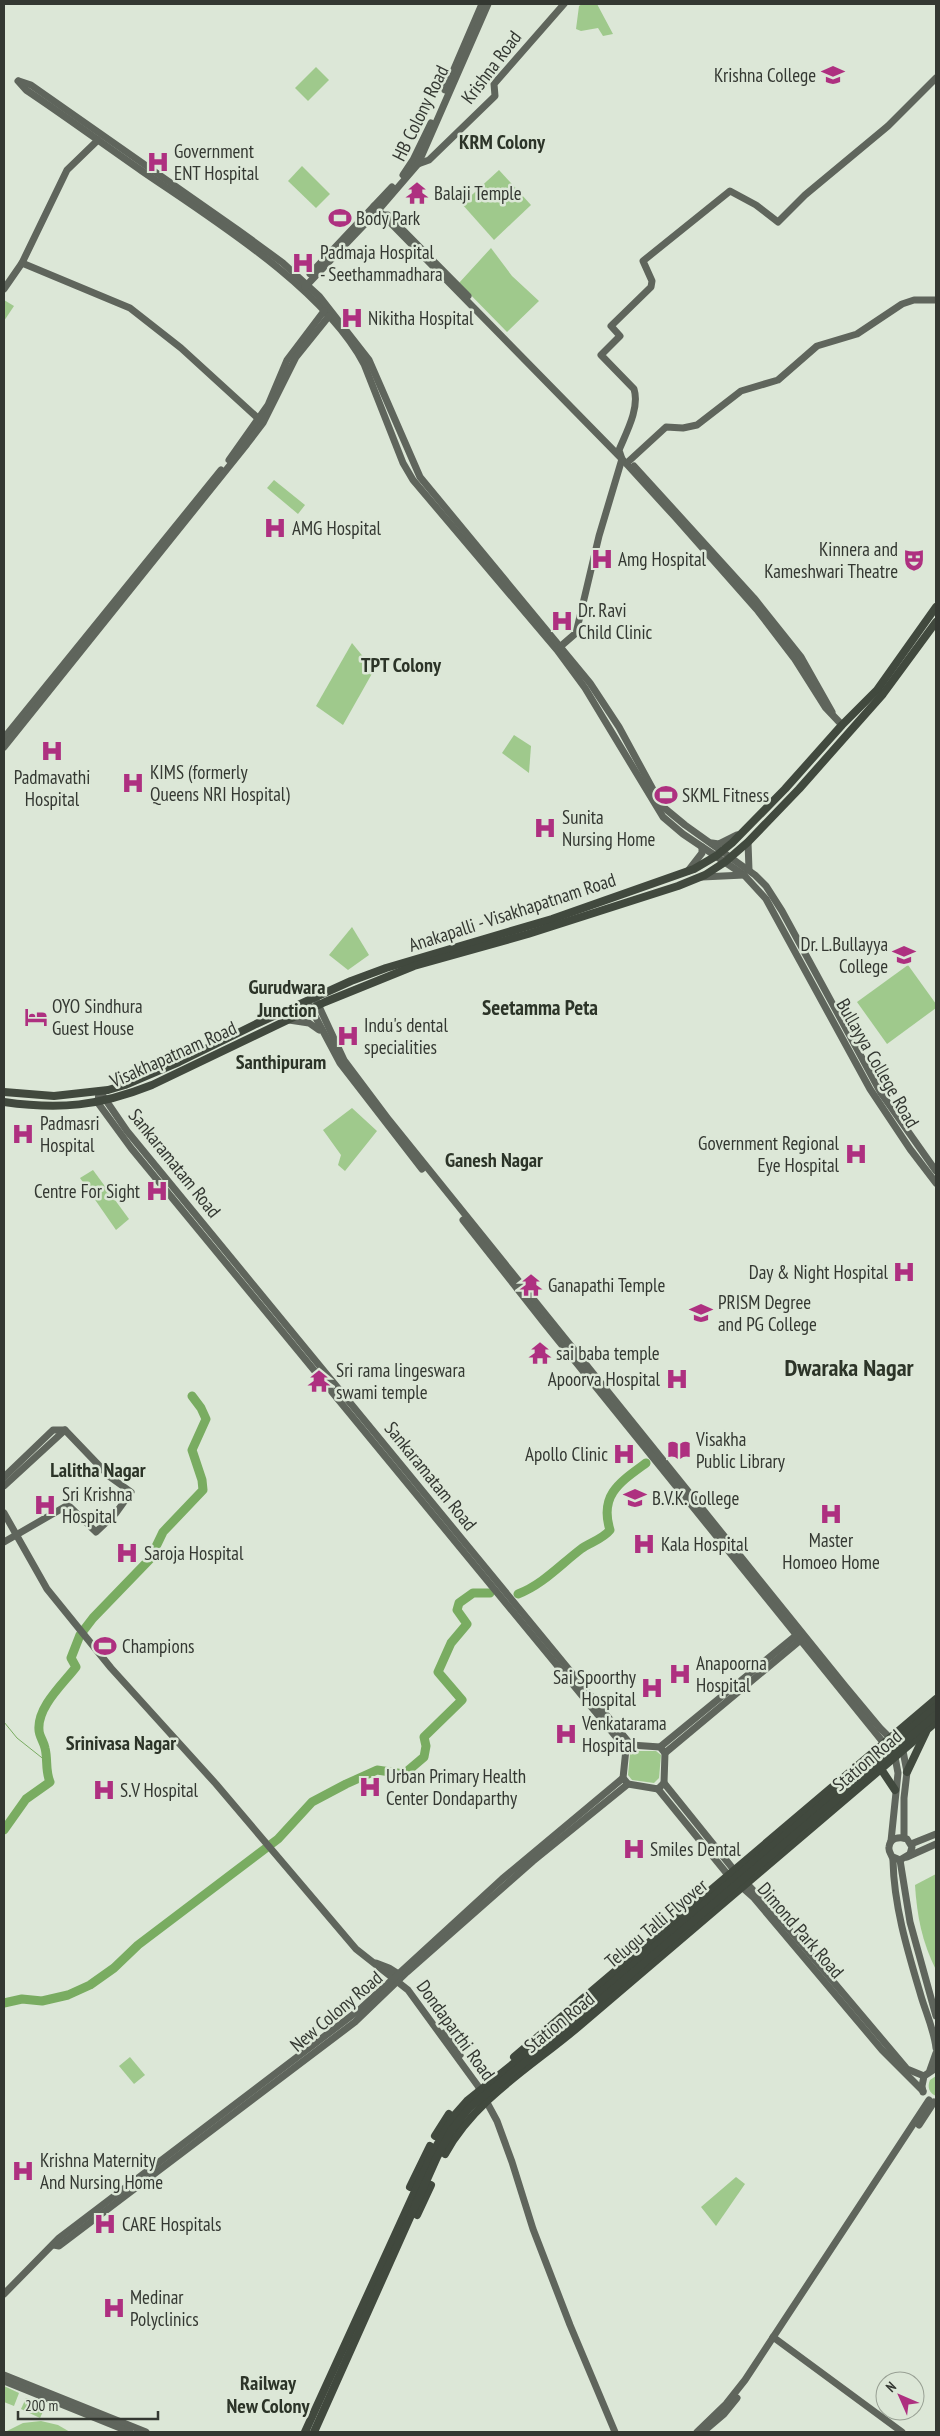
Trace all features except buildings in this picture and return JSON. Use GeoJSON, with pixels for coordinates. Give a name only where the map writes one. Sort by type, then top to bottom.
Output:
{"type":"FeatureCollection","features":[{"type":"Feature","properties":{"kind":"main road"},"geometry":{"type":"LineString","coordinates":[[416,162],[482,4]]}},
{"type":"Feature","properties":{"kind":"main road","name":"HB Colony Road"},"geometry":{"type":"LineString","coordinates":[[303,285],[378,210],[416,162],[488,4]]}},
{"type":"Feature","properties":{"kind":"main road","name":"Krishna Road"},"geometry":{"type":"LineString","coordinates":[[416,162],[429,160],[495,96],[494,84],[564,4]]}},
{"type":"Feature","properties":{"kind":"main road"},"geometry":{"type":"LineString","coordinates":[[619,450],[630,421],[635,393],[629,383],[601,355],[620,336],[611,326],[651,287],[652,281],[643,264],[644,259],[730,191],[756,205],[778,222],[805,195],[888,126],[936,78]]}},
{"type":"Feature","properties":{"kind":"main road"},"geometry":{"type":"LineString","coordinates":[[719,853],[702,846],[669,823],[657,810],[625,751],[585,688],[557,650],[413,480],[403,463],[364,364],[356,350],[303,285],[26,90],[18,81],[31,85],[236,228],[303,285],[345,326],[369,360],[420,477],[590,683],[619,727],[662,806],[710,842],[719,853]]}},
{"type":"Feature","properties":{"kind":"main road"},"geometry":{"type":"LineString","coordinates":[[4,289],[22,263],[67,170],[98,140]]}},
{"type":"Feature","properties":{"kind":"main road"},"geometry":{"type":"LineString","coordinates":[[378,210],[388,215],[417,244],[619,450],[625,460]]}},
{"type":"Feature","properties":{"kind":"main road"},"geometry":{"type":"LineString","coordinates":[[378,210],[625,460],[758,611],[794,658],[825,707],[842,725]]}},
{"type":"Feature","properties":{"kind":"main road"},"geometry":{"type":"LineString","coordinates":[[22,263],[130,308],[181,348],[261,422]]}},
{"type":"Feature","properties":{"kind":"main road"},"geometry":{"type":"LineString","coordinates":[[561,646],[576,633],[599,536],[625,460],[666,427],[683,428],[697,425],[741,391],[778,380],[817,346],[857,334],[902,304],[914,300],[936,300]]}},
{"type":"Feature","properties":{"kind":"main road"},"geometry":{"type":"LineString","coordinates":[[4,747],[184,524],[261,422],[296,357],[327,314]]}},
{"type":"Feature","properties":{"kind":"main road"},"geometry":{"type":"LineString","coordinates":[[4,738],[261,422]]}},
{"type":"Feature","properties":{"kind":"main road","name":"Anakapalli - Visakhapatnam Road"},"geometry":{"type":"LineString","coordinates":[[4,1092],[54,1096],[100,1091],[141,1080],[311,999],[386,968],[552,919],[688,871],[719,853],[743,832],[785,789],[842,725],[877,690],[936,607]]}},
{"type":"Feature","properties":{"kind":"main road","name":"Anakapalli - Visakhapatnam Road"},"geometry":{"type":"LineString","coordinates":[[314,1008],[414,966],[528,934],[678,886],[699,877],[728,859],[748,842],[883,694],[936,622]]}},
{"type":"Feature","properties":{"kind":"main road"},"geometry":{"type":"LineString","coordinates":[[710,842],[719,844],[743,832]]}},
{"type":"Feature","properties":{"kind":"main road"},"geometry":{"type":"LineString","coordinates":[[699,877],[747,872],[748,842]]}},
{"type":"Feature","properties":{"kind":"main road"},"geometry":{"type":"LineString","coordinates":[[688,871],[702,853],[702,846]]}},
{"type":"Feature","properties":{"kind":"main road","name":"Bullayya College Road"},"geometry":{"type":"LineString","coordinates":[[719,853],[762,882],[778,904],[881,1093],[936,1171]]}},
{"type":"Feature","properties":{"kind":"main road","name":"Bullayya College Road"},"geometry":{"type":"LineString","coordinates":[[747,872],[773,909],[870,1089],[899,1134],[936,1183]]}},
{"type":"Feature","properties":{"kind":"main road"},"geometry":{"type":"LineString","coordinates":[[311,999],[323,1034],[340,1063],[392,1132],[887,1741],[895,1757],[898,1773],[889,1848],[900,1858],[910,1922],[936,2016]]}},
{"type":"Feature","properties":{"kind":"main road"},"geometry":{"type":"LineString","coordinates":[[314,1008],[344,1060],[389,1120],[800,1636]]}},
{"type":"Feature","properties":{"kind":"main road","name":"Visakhapatnam Road"},"geometry":{"type":"LineString","coordinates":[[4,1102],[59,1107],[98,1103],[152,1085],[314,1008]]}},
{"type":"Feature","properties":{"kind":"main road"},"geometry":{"type":"LineString","coordinates":[[290,1020],[309,1022],[323,1034]]}},
{"type":"Feature","properties":{"kind":"main road"},"geometry":{"type":"LineString","coordinates":[[98,1103],[100,1091]]}},
{"type":"Feature","properties":{"kind":"main road","name":"Sankaramatam Road"},"geometry":{"type":"LineString","coordinates":[[100,1091],[127,1132],[628,1747]]}},
{"type":"Feature","properties":{"kind":"main road","name":"Sankaramatam Road"},"geometry":{"type":"LineString","coordinates":[[98,1103],[131,1148],[628,1747]]}},
{"type":"Feature","properties":{"kind":"main road"},"geometry":{"type":"LineString","coordinates":[[4,1477],[53,1430],[64,1430],[110,1477],[131,1492],[116,1513],[96,1532],[68,1505],[4,1542]]}},
{"type":"Feature","properties":{"kind":"main road"},"geometry":{"type":"LineString","coordinates":[[4,1486],[64,1430]]}},
{"type":"Feature","properties":{"kind":"main road","name":"Dondaparthi Road"},"geometry":{"type":"LineString","coordinates":[[4,1513],[47,1589],[356,1949],[376,1963],[378,1968],[398,1977],[478,2086],[508,2149],[527,2214],[570,2325],[615,2432]]}},
{"type":"Feature","properties":{"kind":"main road"},"geometry":{"type":"LineString","coordinates":[[800,1636],[666,1753],[664,1783],[658,1789],[626,1781],[628,1747],[660,1747],[800,1636]]}},
{"type":"Feature","properties":{"kind":"main road"},"geometry":{"type":"LineString","coordinates":[[386,2264],[380,2256],[436,2134],[449,2114],[478,2086],[936,1699]]}},
{"type":"Feature","properties":{"kind":"main road","name":"Telugu Talli Flyover"},"geometry":{"type":"LineString","coordinates":[[386,2264],[442,2134],[453,2117],[468,2100],[574,2014],[936,1706]]}},
{"type":"Feature","properties":{"kind":"main road","name":"Telugu Talli Flyover"},"geometry":{"type":"LineString","coordinates":[[391,2252],[451,2131],[470,2108],[578,2019],[936,1715]]}},
{"type":"Feature","properties":{"kind":"main road","name":"Station Road"},"geometry":{"type":"LineString","coordinates":[[305,2432],[386,2264],[396,2258],[445,2153],[468,2118],[486,2101],[575,2030],[936,1722]]}},
{"type":"Feature","properties":{"kind":"main road"},"geometry":{"type":"LineString","coordinates":[[907,1772],[926,1731]]}},
{"type":"Feature","properties":{"kind":"main road"},"geometry":{"type":"LineString","coordinates":[[887,1741],[903,1751],[907,1772],[904,1798],[904,1838]]}},
{"type":"Feature","properties":{"kind":"main road"},"geometry":{"type":"LineString","coordinates":[[660,1747],[666,1753]]}},
{"type":"Feature","properties":{"kind":"main road"},"geometry":{"type":"LineString","coordinates":[[881,1769],[895,1790]]}},
{"type":"Feature","properties":{"kind":"main road","name":"New Colony Road"},"geometry":{"type":"LineString","coordinates":[[4,2294],[54,2245],[58,2238],[340,2026],[626,1781]]}},
{"type":"Feature","properties":{"kind":"main road","name":"Dimond Park Road"},"geometry":{"type":"LineString","coordinates":[[664,1783],[731,1872]]}},
{"type":"Feature","properties":{"kind":"main road","name":"Dimond Park Road"},"geometry":{"type":"LineString","coordinates":[[658,1789],[907,2069],[924,2076]]}},
{"type":"Feature","properties":{"kind":"main road"},"geometry":{"type":"LineString","coordinates":[[910,1844],[936,1834]]}},
{"type":"Feature","properties":{"kind":"main road"},"geometry":{"type":"LineString","coordinates":[[891,1841],[897,1837],[904,1838],[910,1844],[911,1851],[900,1858],[893,1878],[902,1930],[936,2048]]}},
{"type":"Feature","properties":{"kind":"main road"},"geometry":{"type":"LineString","coordinates":[[900,1858],[936,1844]]}},
{"type":"Feature","properties":{"kind":"main road","name":"Dimond Park Road"},"geometry":{"type":"LineString","coordinates":[[744,1884],[882,2050],[933,2101]]}},
{"type":"Feature","properties":{"kind":"main road"},"geometry":{"type":"LineString","coordinates":[[923,2091],[924,2076],[933,2069],[936,2053]]}},
{"type":"Feature","properties":{"kind":"main road"},"geometry":{"type":"LineString","coordinates":[[702,2432],[730,2407],[933,2101]]}},
{"type":"Feature","properties":{"kind":"main road","name":"Station Road"},"geometry":{"type":"LineString","coordinates":[[314,2432],[386,2264]]}},
{"type":"Feature","properties":{"kind":"main road"},"geometry":{"type":"LineString","coordinates":[[696,2432],[736,2392],[774,2339]]}},
{"type":"Feature","properties":{"kind":"main road"},"geometry":{"type":"LineString","coordinates":[[774,2339],[902,2432]]}},
{"type":"Feature","properties":{"kind":"main road"},"geometry":{"type":"LineString","coordinates":[[4,2374],[146,2432]]}},
{"type":"Feature","properties":{"kind":"main road"},"geometry":{"type":"LineString","coordinates":[[4,2381],[130,2432]]}},
{"type":"Feature","properties":{"kind":"green space"},"geometry":{"type":"Polygon","coordinates":[[[582,4],[597,4],[613,34],[603,36],[598,28],[581,31],[576,29],[579,6],[582,4]]]}},
{"type":"Feature","properties":{"kind":"green space"},"geometry":{"type":"Polygon","coordinates":[[[316,67],[329,80],[308,101],[295,88],[316,67]]]}},
{"type":"Feature","properties":{"kind":"green space"},"geometry":{"type":"Polygon","coordinates":[[[302,166],[330,194],[316,208],[288,181],[302,166]]]}},
{"type":"Feature","properties":{"kind":"green space"},"geometry":{"type":"Polygon","coordinates":[[[499,170],[531,205],[494,240],[462,204],[499,170]]]}},
{"type":"Feature","properties":{"kind":"green space"},"geometry":{"type":"Polygon","coordinates":[[[491,248],[512,276],[539,301],[507,332],[459,283],[491,248]]]}},
{"type":"Feature","properties":{"kind":"green space"},"geometry":{"type":"Polygon","coordinates":[[[4,300],[14,306],[4,321],[4,300]]]}},
{"type":"Feature","properties":{"kind":"green space"},"geometry":{"type":"Polygon","coordinates":[[[274,480],[305,505],[298,514],[267,488],[274,480]]]}},
{"type":"Feature","properties":{"kind":"green space"},"geometry":{"type":"Polygon","coordinates":[[[352,643],[374,670],[343,725],[316,706],[352,643]]]}},
{"type":"Feature","properties":{"kind":"green space"},"geometry":{"type":"Polygon","coordinates":[[[514,735],[531,746],[529,773],[502,753],[514,735]]]}},
{"type":"Feature","properties":{"kind":"green space"},"geometry":{"type":"Polygon","coordinates":[[[352,927],[369,955],[348,970],[329,955],[352,927]]]}},
{"type":"Feature","properties":{"kind":"green space"},"geometry":{"type":"Polygon","coordinates":[[[908,965],[936,1004],[936,1008],[887,1044],[857,1002],[908,965]]]}},
{"type":"Feature","properties":{"kind":"green space"},"geometry":{"type":"Polygon","coordinates":[[[352,1108],[377,1131],[345,1171],[338,1165],[341,1155],[323,1130],[352,1108]]]}},
{"type":"Feature","properties":{"kind":"green space"},"geometry":{"type":"Polygon","coordinates":[[[93,1170],[129,1219],[116,1230],[80,1178],[93,1170]]]}},
{"type":"Feature","properties":{"kind":"green space"},"geometry":{"type":"Polygon","coordinates":[[[634,1751],[656,1751],[661,1755],[659,1778],[654,1783],[632,1780],[628,1775],[630,1754],[634,1751]]]}},
{"type":"Feature","properties":{"kind":"green space"},"geometry":{"type":"Polygon","coordinates":[[[936,1874],[936,1970],[921,1929],[915,1885],[936,1874]]]}},
{"type":"Feature","properties":{"kind":"green space"},"geometry":{"type":"Polygon","coordinates":[[[130,2057],[145,2075],[134,2084],[119,2066],[130,2057]]]}},
{"type":"Feature","properties":{"kind":"green space"},"geometry":{"type":"Polygon","coordinates":[[[936,2076],[936,2096],[929,2090],[929,2085],[930,2080],[936,2076]]]}},
{"type":"Feature","properties":{"kind":"green space"},"geometry":{"type":"Polygon","coordinates":[[[736,2177],[745,2184],[716,2226],[701,2207],[736,2177]]]}},
{"type":"Feature","properties":{"kind":"green space"},"geometry":{"type":"Polygon","coordinates":[[[4,2386],[19,2393],[14,2406],[4,2402],[4,2386]]]}},
{"type":"Feature","properties":{"kind":"green space"},"geometry":{"type":"Polygon","coordinates":[[[26,2398],[46,2405],[40,2418],[21,2409],[26,2398]]]}},
{"type":"Feature","properties":{"kind":"green space"},"geometry":{"type":"Polygon","coordinates":[[[41,2421],[58,2425],[70,2432],[5,2432],[23,2423],[41,2421]]]}},
{"type":"Feature","properties":{"kind":"waterway"},"geometry":{"type":"LineString","coordinates":[[4,1830],[26,1799],[50,1782],[45,1748],[39,1732],[39,1721],[46,1704],[76,1667],[71,1658],[80,1635],[93,1618],[150,1559],[163,1532],[203,1490],[202,1480],[192,1450],[206,1419],[192,1396]]}},
{"type":"Feature","properties":{"kind":"waterway"},"geometry":{"type":"LineString","coordinates":[[518,1594],[543,1580],[581,1549],[610,1530],[607,1507],[614,1490],[646,1463]]}},
{"type":"Feature","properties":{"kind":"waterway"},"geometry":{"type":"LineString","coordinates":[[4,2003],[22,1999],[42,2001],[68,1995],[90,1985],[114,1968],[138,1945],[278,1839],[312,1802],[377,1770],[404,1774],[424,1757],[426,1746],[424,1737],[462,1700],[438,1672],[451,1643],[467,1624],[457,1610],[459,1603],[473,1593],[490,1593]]}},
{"type":"Feature","properties":{"kind":"waterway"},"geometry":{"type":"LineString","coordinates":[[4,1722],[17,1738],[46,1761]]}},
{"type":"Feature","properties":{"kind":"place","name":"Krishna College"},"geometry":{"type":"Point","coordinates":[833,75]}},
{"type":"Feature","properties":{"kind":"place","name":"Government ENT Hospital"},"geometry":{"type":"Point","coordinates":[158,162]}},
{"type":"Feature","properties":{"kind":"place","name":"Balaji Temple"},"geometry":{"type":"Point","coordinates":[417,193]}},
{"type":"Feature","properties":{"kind":"place","name":"Body Park"},"geometry":{"type":"Point","coordinates":[340,218]}},
{"type":"Feature","properties":{"kind":"place","name":"Padmaja Hospital - Seethammadhara"},"geometry":{"type":"Point","coordinates":[303,263]}},
{"type":"Feature","properties":{"kind":"place","name":"Nikitha Hospital"},"geometry":{"type":"Point","coordinates":[352,318]}},
{"type":"Feature","properties":{"kind":"place","name":"AMG Hospital"},"geometry":{"type":"Point","coordinates":[275,528]}},
{"type":"Feature","properties":{"kind":"place","name":"Amg Hospital"},"geometry":{"type":"Point","coordinates":[602,559]}},
{"type":"Feature","properties":{"kind":"place","name":"Kinnera and Kameshwari Theatre"},"geometry":{"type":"Point","coordinates":[914,560]}},
{"type":"Feature","properties":{"kind":"place","name":"Dr. Ravi Child Clinic"},"geometry":{"type":"Point","coordinates":[562,621]}},
{"type":"Feature","properties":{"kind":"place","name":"Padmavathi Hospital"},"geometry":{"type":"Point","coordinates":[52,751]}},
{"type":"Feature","properties":{"kind":"place","name":"KIMS (formerly Queens NRI Hospital)"},"geometry":{"type":"Point","coordinates":[133,783]}},
{"type":"Feature","properties":{"kind":"place","name":"SKML Fitness"},"geometry":{"type":"Point","coordinates":[666,795]}},
{"type":"Feature","properties":{"kind":"place","name":"Sunita Nursing Home"},"geometry":{"type":"Point","coordinates":[545,828]}},
{"type":"Feature","properties":{"kind":"place","name":"Dr. L.Bullayya College"},"geometry":{"type":"Point","coordinates":[904,955]}},
{"type":"Feature","properties":{"kind":"place","name":"OYO Sindhura Guest House"},"geometry":{"type":"Point","coordinates":[36,1017]}},
{"type":"Feature","properties":{"kind":"place","name":"Indu's dental specialities"},"geometry":{"type":"Point","coordinates":[348,1036]}},
{"type":"Feature","properties":{"kind":"place","name":"Padmasri Hospital"},"geometry":{"type":"Point","coordinates":[23,1134]}},
{"type":"Feature","properties":{"kind":"place","name":"Government Regional Eye Hospital"},"geometry":{"type":"Point","coordinates":[856,1154]}},
{"type":"Feature","properties":{"kind":"place","name":"Centre For Sight"},"geometry":{"type":"Point","coordinates":[157,1191]}},
{"type":"Feature","properties":{"kind":"place","name":"Day & Night Hospital"},"geometry":{"type":"Point","coordinates":[904,1272]}},
{"type":"Feature","properties":{"kind":"place","name":"Ganapathi Temple"},"geometry":{"type":"Point","coordinates":[531,1285]}},
{"type":"Feature","properties":{"kind":"place","name":"PRISM Degree and PG College"},"geometry":{"type":"Point","coordinates":[701,1313]}},
{"type":"Feature","properties":{"kind":"place","name":"sai baba temple"},"geometry":{"type":"Point","coordinates":[540,1353]}},
{"type":"Feature","properties":{"kind":"place","name":"Apoorva Hospital"},"geometry":{"type":"Point","coordinates":[677,1379]}},
{"type":"Feature","properties":{"kind":"place","name":"Sri rama lingeswara swami temple"},"geometry":{"type":"Point","coordinates":[319,1381]}},
{"type":"Feature","properties":{"kind":"place","name":"Visakha Public Library"},"geometry":{"type":"Point","coordinates":[679,1450]}},
{"type":"Feature","properties":{"kind":"place","name":"Apollo Clinic"},"geometry":{"type":"Point","coordinates":[624,1454]}},
{"type":"Feature","properties":{"kind":"place","name":"B.V.K. College"},"geometry":{"type":"Point","coordinates":[635,1498]}},
{"type":"Feature","properties":{"kind":"place","name":"Sri Krishna Hospital"},"geometry":{"type":"Point","coordinates":[45,1505]}},
{"type":"Feature","properties":{"kind":"place","name":"Master Homoeo Home"},"geometry":{"type":"Point","coordinates":[831,1514]}},
{"type":"Feature","properties":{"kind":"place","name":"Kala Hospital"},"geometry":{"type":"Point","coordinates":[644,1544]}},
{"type":"Feature","properties":{"kind":"place","name":"Saroja Hospital"},"geometry":{"type":"Point","coordinates":[127,1553]}},
{"type":"Feature","properties":{"kind":"place","name":"Champions"},"geometry":{"type":"Point","coordinates":[105,1646]}},
{"type":"Feature","properties":{"kind":"place","name":"Anapoorna Hospital"},"geometry":{"type":"Point","coordinates":[680,1674]}},
{"type":"Feature","properties":{"kind":"place","name":"Sai Spoorthy Hospital"},"geometry":{"type":"Point","coordinates":[652,1688]}},
{"type":"Feature","properties":{"kind":"place","name":"Venkatarama Hospital"},"geometry":{"type":"Point","coordinates":[566,1734]}},
{"type":"Feature","properties":{"kind":"place","name":"Urban Primary Health Center Dondaparthy"},"geometry":{"type":"Point","coordinates":[370,1787]}},
{"type":"Feature","properties":{"kind":"place","name":"S.V Hospital"},"geometry":{"type":"Point","coordinates":[104,1790]}},
{"type":"Feature","properties":{"kind":"place","name":"Smiles Dental"},"geometry":{"type":"Point","coordinates":[634,1849]}},
{"type":"Feature","properties":{"kind":"place","name":"Krishna Maternity And Nursing Home"},"geometry":{"type":"Point","coordinates":[23,2171]}},
{"type":"Feature","properties":{"kind":"place","name":"CARE Hospitals"},"geometry":{"type":"Point","coordinates":[105,2224]}},
{"type":"Feature","properties":{"kind":"place","name":"Medinar Polyclinics"},"geometry":{"type":"Point","coordinates":[114,2308]}},
{"type":"Feature","properties":{"kind":"district","name":"KRM Colony"},"geometry":{"type":"Point","coordinates":[502,142]}},
{"type":"Feature","properties":{"kind":"district","name":"TPT Colony"},"geometry":{"type":"Point","coordinates":[401,665]}},
{"type":"Feature","properties":{"kind":"district","name":"Gurudwara Junction"},"geometry":{"type":"Point","coordinates":[287,998]}},
{"type":"Feature","properties":{"kind":"district","name":"Seetamma Peta"},"geometry":{"type":"Point","coordinates":[540,1008]}},
{"type":"Feature","properties":{"kind":"district","name":"Santhipuram"},"geometry":{"type":"Point","coordinates":[281,1062]}},
{"type":"Feature","properties":{"kind":"district","name":"Ganesh Nagar"},"geometry":{"type":"Point","coordinates":[494,1160]}},
{"type":"Feature","properties":{"kind":"district","name":"Dwaraka Nagar"},"geometry":{"type":"Point","coordinates":[849,1368]}},
{"type":"Feature","properties":{"kind":"district","name":"Lalitha Nagar"},"geometry":{"type":"Point","coordinates":[98,1470]}},
{"type":"Feature","properties":{"kind":"district","name":"Srinivasa Nagar"},"geometry":{"type":"Point","coordinates":[121,1743]}},
{"type":"Feature","properties":{"kind":"district","name":"Railway New Colony"},"geometry":{"type":"Point","coordinates":[268,2394]}}]}
